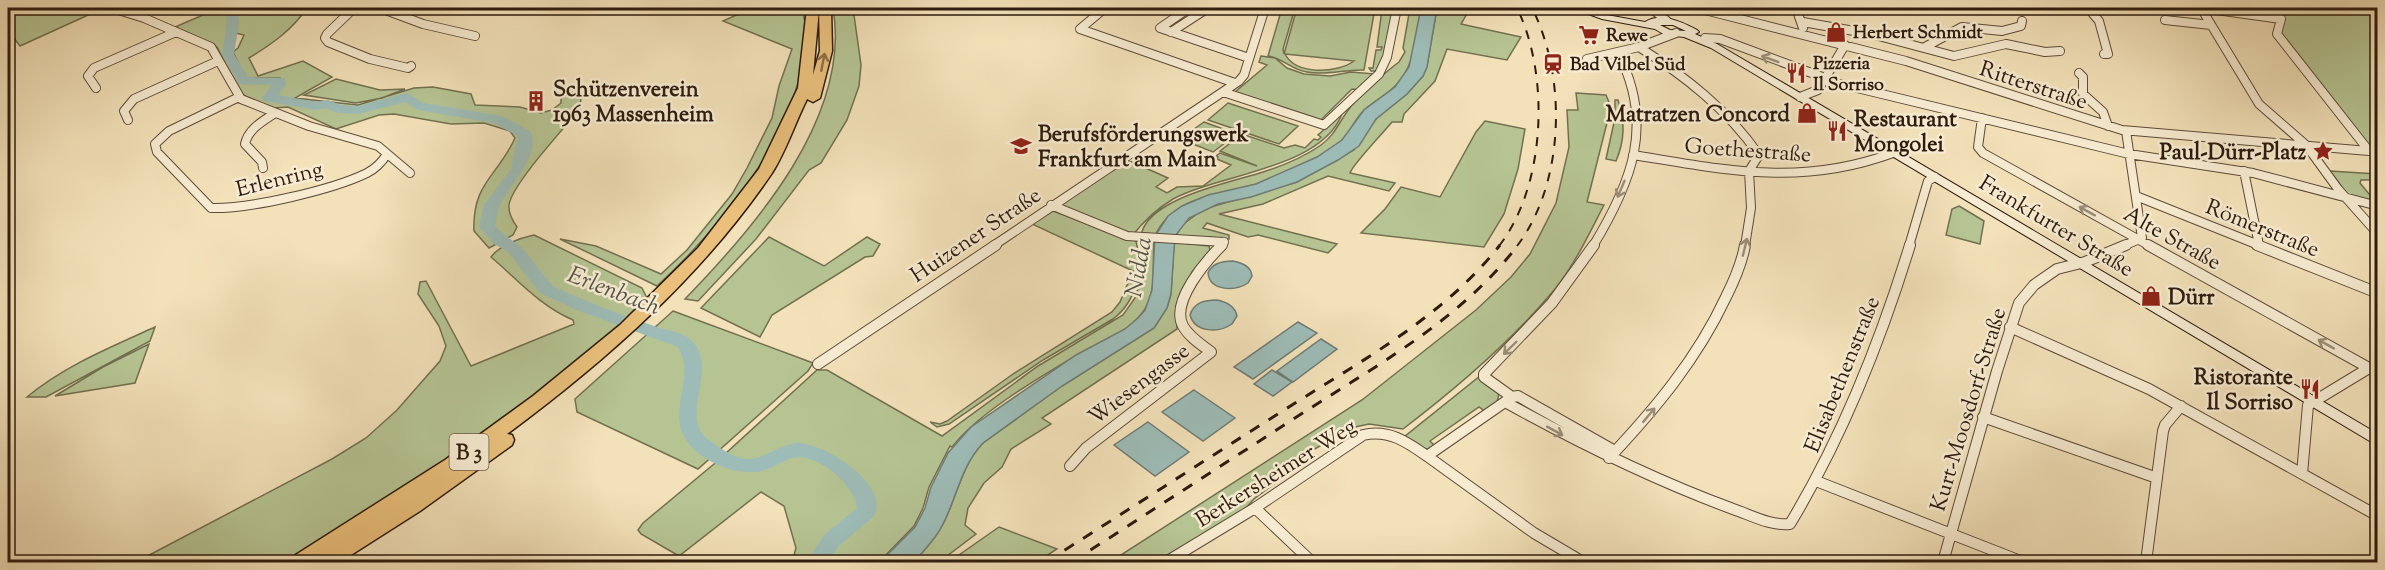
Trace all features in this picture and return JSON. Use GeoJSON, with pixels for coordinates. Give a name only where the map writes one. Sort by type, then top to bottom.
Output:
{"type":"FeatureCollection","features":[{"type":"Feature","properties":{"kind":"highway","name":"B 3"},"geometry":{"type":"LineString","coordinates":[[324,562],[472,465],[562,397],[637,325],[715,237],[777,153],[794,118],[808,80],[814,49],[813,8]]}},
{"type":"Feature","properties":{"kind":"highway","name":"B 3"},"geometry":{"type":"LineString","coordinates":[[301,562],[449,467],[637,325],[692,279],[735,231],[769,185],[807,118],[820,80],[827,40],[825,8]]}},
{"type":"Feature","properties":{"kind":"main road","name":"Frankfurter Straße"},"geometry":{"type":"LineString","coordinates":[[1580,9],[1662,26],[1705,38],[1714,46]]}},
{"type":"Feature","properties":{"kind":"main road","name":"Frankfurter Straße"},"geometry":{"type":"LineString","coordinates":[[1680,31],[1714,46],[2378,441]]}},
{"type":"Feature","properties":{"kind":"street"},"geometry":{"type":"LineString","coordinates":[[8,13],[22,8]]}},
{"type":"Feature","properties":{"kind":"street"},"geometry":{"type":"LineString","coordinates":[[112,8],[211,47],[239,97],[319,129],[374,144],[410,173]]}},
{"type":"Feature","properties":{"kind":"street"},"geometry":{"type":"LineString","coordinates":[[354,8],[327,34],[325,38],[328,42],[370,59],[408,68],[411,66]]}},
{"type":"Feature","properties":{"kind":"street"},"geometry":{"type":"LineString","coordinates":[[380,8],[423,24],[475,36]]}},
{"type":"Feature","properties":{"kind":"street"},"geometry":{"type":"LineString","coordinates":[[1105,8],[1080,29],[1236,83]]}},
{"type":"Feature","properties":{"kind":"street"},"geometry":{"type":"LineString","coordinates":[[1189,8],[1160,26],[1250,58]]}},
{"type":"Feature","properties":{"kind":"street"},"geometry":{"type":"LineString","coordinates":[[1172,32],[1208,8]]}},
{"type":"Feature","properties":{"kind":"street","name":"Huizener Straße"},"geometry":{"type":"LineString","coordinates":[[818,364],[1236,83],[1244,75],[1265,8]]}},
{"type":"Feature","properties":{"kind":"street"},"geometry":{"type":"LineString","coordinates":[[1223,92],[1324,125],[1379,75],[1387,57],[1397,8]]}},
{"type":"Feature","properties":{"kind":"street"},"geometry":{"type":"LineString","coordinates":[[1651,8],[1662,26],[1654,42]]}},
{"type":"Feature","properties":{"kind":"street","name":"Ritterstraße"},"geometry":{"type":"LineString","coordinates":[[1697,8],[1906,61],[2126,131],[2368,151],[2277,34],[2281,19],[2202,8]]}},
{"type":"Feature","properties":{"kind":"street"},"geometry":{"type":"LineString","coordinates":[[1796,8],[1803,22],[1801,33]]}},
{"type":"Feature","properties":{"kind":"street"},"geometry":{"type":"LineString","coordinates":[[1882,8],[1888,8]]}},
{"type":"Feature","properties":{"kind":"street"},"geometry":{"type":"LineString","coordinates":[[2088,8],[2100,24],[2108,54],[2104,54]]}},
{"type":"Feature","properties":{"kind":"street"},"geometry":{"type":"LineString","coordinates":[[2202,8],[2259,104],[2306,145],[2345,197],[2378,234]]}},
{"type":"Feature","properties":{"kind":"street"},"geometry":{"type":"LineString","coordinates":[[2166,20],[2211,25]]}},
{"type":"Feature","properties":{"kind":"street"},"geometry":{"type":"LineString","coordinates":[[1925,47],[1962,27],[2002,31],[2019,27],[2022,21]]}},
{"type":"Feature","properties":{"kind":"street"},"geometry":{"type":"LineString","coordinates":[[1803,22],[1925,47],[1951,56],[2004,44],[2045,52],[2060,51]]}},
{"type":"Feature","properties":{"kind":"street"},"geometry":{"type":"LineString","coordinates":[[1587,59],[1618,53],[1680,31]]}},
{"type":"Feature","properties":{"kind":"street"},"geometry":{"type":"LineString","coordinates":[[96,88],[88,76],[94,68],[176,32]]}},
{"type":"Feature","properties":{"kind":"street"},"geometry":{"type":"LineString","coordinates":[[1705,38],[1720,39],[1825,79],[2129,154],[2244,171],[2378,206]]}},
{"type":"Feature","properties":{"kind":"street"},"geometry":{"type":"LineString","coordinates":[[1800,97],[1817,91],[1845,45]]}},
{"type":"Feature","properties":{"kind":"street"},"geometry":{"type":"LineString","coordinates":[[1639,46],[1716,102],[1742,129],[1767,168],[1774,172]]}},
{"type":"Feature","properties":{"kind":"street"},"geometry":{"type":"LineString","coordinates":[[1583,562],[1528,529],[1427,456],[1508,399],[1485,377],[1486,370],[1519,340],[1555,299],[1582,262],[1610,215],[1633,155],[1637,132],[1636,102],[1631,81],[1618,53]]}},
{"type":"Feature","properties":{"kind":"street"},"geometry":{"type":"LineString","coordinates":[[128,120],[124,111],[134,99],[218,61]]}},
{"type":"Feature","properties":{"kind":"street"},"geometry":{"type":"LineString","coordinates":[[2079,73],[2083,76],[2083,94],[2100,107],[2108,120],[2108,126]]}},
{"type":"Feature","properties":{"kind":"street","name":"Erlenring"},"geometry":{"type":"LineString","coordinates":[[239,97],[169,131],[155,144],[157,152],[211,208],[239,208],[353,178],[374,169],[387,154]]}},
{"type":"Feature","properties":{"kind":"street"},"geometry":{"type":"LineString","coordinates":[[263,168],[262,162],[245,144],[245,140],[275,112]]}},
{"type":"Feature","properties":{"kind":"street","name":"Alte Straße"},"geometry":{"type":"LineString","coordinates":[[1982,118],[1979,151],[2373,370]]}},
{"type":"Feature","properties":{"kind":"street"},"geometry":{"type":"LineString","coordinates":[[2126,131],[2142,238],[2139,240]]}},
{"type":"Feature","properties":{"kind":"street","name":"Goethestraße"},"geometry":{"type":"LineString","coordinates":[[1633,155],[1749,171],[1774,172],[1833,171],[1853,167],[1893,153]]}},
{"type":"Feature","properties":{"kind":"street"},"geometry":{"type":"LineString","coordinates":[[1612,455],[1646,419],[1681,374],[1704,340],[1728,295],[1742,258],[1749,227],[1751,208],[1749,171],[1759,155]]}},
{"type":"Feature","properties":{"kind":"street"},"geometry":{"type":"LineString","coordinates":[[2244,171],[2259,245]]}},
{"type":"Feature","properties":{"kind":"street","name":"Elisabethenstraße"},"geometry":{"type":"LineString","coordinates":[[1508,399],[1565,436],[1612,455],[1695,495],[1782,525],[1790,524],[1816,481],[1852,406],[1904,269],[1928,182],[1935,177]]}},
{"type":"Feature","properties":{"kind":"street","name":"Römerstraße"},"geometry":{"type":"LineString","coordinates":[[2136,196],[2378,292]]}},
{"type":"Feature","properties":{"kind":"street","name":"Wiesengasse"},"geometry":{"type":"LineString","coordinates":[[1051,206],[1121,235],[1224,242],[1195,276],[1182,312],[1183,326],[1211,352],[1086,448],[1070,466]]}},
{"type":"Feature","properties":{"kind":"street","name":"Kurt-Moosdorf-Straße"},"geometry":{"type":"LineString","coordinates":[[1943,562],[2016,309],[2030,288],[2057,269],[2077,262],[2085,262],[2139,240]]}},
{"type":"Feature","properties":{"kind":"street"},"geometry":{"type":"LineString","coordinates":[[2010,327],[2109,369],[2181,406],[2378,516]]}},
{"type":"Feature","properties":{"kind":"street"},"geometry":{"type":"LineString","coordinates":[[2302,474],[2307,408],[2311,401],[2373,370]]}},
{"type":"Feature","properties":{"kind":"street"},"geometry":{"type":"LineString","coordinates":[[2146,562],[2164,427],[2181,406]]}},
{"type":"Feature","properties":{"kind":"street"},"geometry":{"type":"LineString","coordinates":[[1983,417],[2157,478]]}},
{"type":"Feature","properties":{"kind":"street","name":"Berkersheimer Weg"},"geometry":{"type":"LineString","coordinates":[[1166,562],[1255,508],[1347,444],[1368,433],[1384,433],[1398,437],[1427,456]]}},
{"type":"Feature","properties":{"kind":"street"},"geometry":{"type":"LineString","coordinates":[[1816,481],[2023,562]]}},
{"type":"Feature","properties":{"kind":"street"},"geometry":{"type":"LineString","coordinates":[[1255,508],[1312,562]]}},
{"type":"Feature","properties":{"kind":"street"},"geometry":{"type":"LineString","coordinates":[[2375,562],[2378,535]]}},
{"type":"Feature","properties":{"kind":"green space"},"geometry":{"type":"Polygon","coordinates":[[[28,8],[89,8],[97,11],[20,46],[8,30],[8,16],[28,8]]]}},
{"type":"Feature","properties":{"kind":"green space"},"geometry":{"type":"Polygon","coordinates":[[[219,8],[228,8],[227,55],[240,80],[269,81],[274,86],[265,96],[276,98],[275,94],[283,86],[283,82],[280,78],[246,78],[233,52],[238,48],[244,35],[235,33],[238,11],[233,8],[307,8],[281,36],[249,58],[258,76],[303,61],[332,77],[295,98],[358,105],[414,88],[433,87],[471,94],[475,105],[520,107],[541,113],[552,110],[561,103],[561,92],[573,92],[581,97],[580,110],[540,156],[512,196],[509,211],[517,227],[513,235],[489,248],[474,231],[474,215],[482,190],[515,138],[510,131],[484,123],[451,124],[394,114],[379,115],[336,129],[288,107],[273,108],[249,99],[239,91],[217,47],[175,27],[219,8]]]}},
{"type":"Feature","properties":{"kind":"green space"},"geometry":{"type":"Polygon","coordinates":[[[752,8],[802,8],[806,30],[802,66],[792,102],[776,137],[756,171],[733,203],[683,261],[657,286],[560,239],[596,246],[661,274],[687,250],[732,194],[747,168],[772,118],[779,86],[792,49],[723,21],[752,8]]]}},
{"type":"Feature","properties":{"kind":"green space"},"geometry":{"type":"Polygon","coordinates":[[[833,8],[853,8],[861,65],[859,86],[847,120],[821,163],[809,170],[756,239],[698,301],[685,299],[768,204],[813,129],[828,89],[835,49],[833,8]]]}},
{"type":"Feature","properties":{"kind":"green space"},"geometry":{"type":"Polygon","coordinates":[[[1282,8],[1295,8],[1283,49],[1284,54],[1297,8],[1375,8],[1364,70],[1307,72],[1268,56],[1282,8]],[[1285,54],[1290,61],[1307,69],[1327,70],[1354,61],[1285,54]]]}},
{"type":"Feature","properties":{"kind":"green space"},"geometry":{"type":"Polygon","coordinates":[[[1410,8],[1421,8],[1414,51],[1406,71],[1393,88],[1364,110],[1338,144],[1294,169],[1257,184],[1213,194],[1185,204],[1163,222],[1155,236],[1141,236],[1146,223],[1158,211],[1174,202],[1285,164],[1326,141],[1358,98],[1399,62],[1405,52],[1403,48],[1410,8]]]}},
{"type":"Feature","properties":{"kind":"green space"},"geometry":{"type":"Polygon","coordinates":[[[1437,8],[1467,8],[1468,12],[1461,24],[1521,37],[1507,60],[1447,49],[1435,81],[1404,114],[1402,122],[1392,122],[1350,173],[1395,183],[1389,191],[1328,176],[1263,204],[1219,214],[1337,244],[1328,253],[1258,235],[1248,237],[1207,223],[1203,228],[1229,235],[1229,239],[1175,237],[1182,225],[1204,209],[1297,182],[1354,150],[1376,119],[1407,94],[1423,76],[1427,66],[1437,8]]]}},
{"type":"Feature","properties":{"kind":"green space"},"geometry":{"type":"Polygon","coordinates":[[[2272,8],[2377,8],[2377,148],[2370,147],[2279,32],[2278,16],[2272,8]]]}},
{"type":"Feature","properties":{"kind":"green space"},"geometry":{"type":"Polygon","coordinates":[[[1382,9],[1394,11],[1381,68],[1371,71],[1369,68],[1373,68],[1376,50],[1381,50],[1382,47],[1377,47],[1382,9]]]}},
{"type":"Feature","properties":{"kind":"green space"},"geometry":{"type":"Polygon","coordinates":[[[1261,56],[1275,58],[1287,68],[1304,74],[1330,76],[1351,72],[1375,74],[1360,90],[1352,89],[1321,120],[1235,92],[1267,65],[1259,62],[1261,56]]]}},
{"type":"Feature","properties":{"kind":"green space"},"geometry":{"type":"Polygon","coordinates":[[[336,79],[380,90],[405,89],[382,98],[356,103],[304,95],[336,79]]]}},
{"type":"Feature","properties":{"kind":"green space"},"geometry":{"type":"Polygon","coordinates":[[[1576,93],[1606,95],[1611,107],[1587,202],[1604,205],[1569,269],[1555,289],[1502,346],[1444,397],[1403,429],[1369,424],[1355,427],[1311,451],[1301,463],[1254,499],[1243,511],[1157,562],[1110,562],[1362,400],[1476,310],[1511,277],[1530,254],[1556,203],[1569,147],[1567,110],[1578,110],[1576,93]]]}},
{"type":"Feature","properties":{"kind":"green space"},"geometry":{"type":"Polygon","coordinates":[[[1615,100],[1618,100],[1623,123],[1621,146],[1616,161],[1606,159],[1615,118],[1615,100]]]}},
{"type":"Feature","properties":{"kind":"green space"},"geometry":{"type":"Polygon","coordinates":[[[1228,103],[1298,126],[1279,144],[1208,120],[1228,103]]]}},
{"type":"Feature","properties":{"kind":"green space"},"geometry":{"type":"Polygon","coordinates":[[[1342,114],[1331,132],[1313,147],[1267,168],[1193,190],[1173,199],[1151,216],[1132,236],[1062,206],[1062,202],[1124,160],[1168,178],[1156,187],[1167,193],[1177,187],[1203,186],[1231,165],[1217,159],[1216,156],[1220,153],[1257,166],[1220,151],[1242,134],[1284,148],[1295,145],[1305,148],[1314,139],[1318,140],[1321,137],[1318,135],[1342,114]]]}},
{"type":"Feature","properties":{"kind":"green space"},"geometry":{"type":"Polygon","coordinates":[[[1485,121],[1525,129],[1518,169],[1504,214],[1484,247],[1361,233],[1385,209],[1401,187],[1440,197],[1476,132],[1485,121]]]}},
{"type":"Feature","properties":{"kind":"green space"},"geometry":{"type":"Polygon","coordinates":[[[1204,122],[1237,134],[1213,152],[1180,139],[1204,122]]]}},
{"type":"Feature","properties":{"kind":"green space"},"geometry":{"type":"Polygon","coordinates":[[[2330,171],[2377,174],[2377,180],[2361,180],[2360,183],[2369,194],[2377,198],[2377,202],[2347,194],[2330,171]]]}},
{"type":"Feature","properties":{"kind":"green space"},"geometry":{"type":"Polygon","coordinates":[[[1959,206],[1984,221],[1980,244],[1946,235],[1952,209],[1959,206]]]}},
{"type":"Feature","properties":{"kind":"green space"},"geometry":{"type":"Polygon","coordinates":[[[1053,211],[1136,241],[1139,262],[1133,294],[1121,312],[1113,319],[1043,360],[949,424],[937,427],[930,422],[940,424],[947,421],[1013,374],[1112,312],[1120,302],[1133,271],[1032,224],[1053,211]]]}},
{"type":"Feature","properties":{"kind":"green space"},"geometry":{"type":"Polygon","coordinates":[[[534,235],[642,288],[647,298],[594,348],[474,441],[285,562],[136,562],[332,459],[366,438],[397,410],[440,361],[446,346],[439,326],[418,294],[420,282],[426,281],[471,366],[574,324],[573,320],[530,292],[491,257],[505,246],[534,235]]]}},
{"type":"Feature","properties":{"kind":"green space"},"geometry":{"type":"Polygon","coordinates":[[[769,237],[824,266],[867,237],[880,244],[873,256],[865,257],[772,315],[760,337],[701,308],[769,237]]]}},
{"type":"Feature","properties":{"kind":"green space"},"geometry":{"type":"Polygon","coordinates":[[[1140,241],[1154,242],[1151,293],[1149,302],[1139,317],[1123,330],[1010,396],[977,421],[952,447],[950,446],[929,487],[923,508],[914,526],[879,562],[792,562],[796,548],[784,506],[761,492],[679,556],[638,530],[643,523],[714,464],[817,370],[827,370],[942,436],[1038,366],[1123,315],[1135,298],[1138,288],[1143,246],[1140,241]]]}},
{"type":"Feature","properties":{"kind":"green space"},"geometry":{"type":"Polygon","coordinates":[[[1174,242],[1209,246],[1210,250],[1192,272],[1177,318],[1177,329],[1042,418],[1051,424],[1011,449],[1002,467],[984,483],[968,508],[965,525],[976,534],[939,562],[914,562],[940,529],[969,462],[983,443],[1062,386],[1154,328],[1167,308],[1171,294],[1174,242]]]}},
{"type":"Feature","properties":{"kind":"green space"},"geometry":{"type":"Polygon","coordinates":[[[673,311],[813,363],[808,371],[698,469],[577,412],[575,399],[673,311]]]}},
{"type":"Feature","properties":{"kind":"green space"},"geometry":{"type":"Polygon","coordinates":[[[155,327],[150,341],[46,397],[27,397],[72,367],[155,327]]]}},
{"type":"Feature","properties":{"kind":"green space"},"geometry":{"type":"Polygon","coordinates":[[[149,344],[135,383],[55,396],[103,367],[149,344]]]}},
{"type":"Feature","properties":{"kind":"green space"},"geometry":{"type":"Polygon","coordinates":[[[1480,376],[1499,393],[1497,403],[1486,412],[1479,407],[1430,441],[1436,447],[1432,449],[1420,446],[1404,437],[1480,376]]]}},
{"type":"Feature","properties":{"kind":"green space"},"geometry":{"type":"Polygon","coordinates":[[[999,527],[1057,549],[1037,562],[949,562],[999,527]]]}},
{"type":"Feature","properties":{"kind":"water"},"geometry":{"type":"Polygon","coordinates":[[[1421,8],[1437,8],[1427,67],[1423,76],[1407,94],[1376,119],[1359,146],[1297,182],[1251,197],[1218,204],[1189,218],[1175,236],[1171,294],[1167,308],[1154,328],[1062,386],[983,443],[969,462],[948,514],[926,549],[914,562],[880,562],[915,527],[948,453],[971,427],[1076,355],[1125,329],[1145,310],[1152,290],[1155,236],[1168,216],[1182,206],[1208,195],[1256,184],[1317,157],[1342,140],[1364,110],[1395,87],[1409,67],[1421,8]]]}},
{"type":"Feature","properties":{"kind":"water"},"geometry":{"type":"Polygon","coordinates":[[[1225,261],[1233,261],[1248,267],[1252,276],[1248,283],[1231,288],[1218,287],[1213,284],[1208,273],[1212,267],[1225,261]]]}},
{"type":"Feature","properties":{"kind":"water"},"geometry":{"type":"Polygon","coordinates":[[[1217,300],[1227,303],[1234,310],[1237,316],[1232,324],[1214,330],[1197,325],[1190,315],[1194,307],[1204,301],[1217,300]]]}},
{"type":"Feature","properties":{"kind":"water"},"geometry":{"type":"Polygon","coordinates":[[[1298,322],[1317,333],[1253,379],[1234,367],[1298,322]]]}},
{"type":"Feature","properties":{"kind":"water"},"geometry":{"type":"Polygon","coordinates":[[[1321,339],[1337,349],[1293,382],[1277,371],[1321,339]]]}},
{"type":"Feature","properties":{"kind":"water"},"geometry":{"type":"Polygon","coordinates":[[[1272,370],[1292,382],[1273,396],[1254,384],[1272,370]]]}},
{"type":"Feature","properties":{"kind":"water"},"geometry":{"type":"Polygon","coordinates":[[[1194,390],[1235,418],[1203,441],[1162,412],[1194,390]]]}},
{"type":"Feature","properties":{"kind":"water"},"geometry":{"type":"Polygon","coordinates":[[[1148,422],[1189,452],[1155,476],[1114,445],[1148,422]]]}},
{"type":"Feature","properties":{"kind":"waterway","name":"Erlenbach"},"geometry":{"type":"LineString","coordinates":[[231,8],[233,23],[228,54],[244,81],[280,81],[269,98],[316,106],[328,104],[338,109],[358,110],[408,97],[418,106],[497,119],[525,134],[526,139],[518,169],[492,205],[487,227],[500,241],[514,249],[546,289],[585,307],[684,343],[691,354],[694,367],[687,418],[689,429],[695,439],[704,446],[733,462],[750,467],[790,451],[811,452],[831,462],[850,477],[863,493],[867,511],[831,541],[817,562]]}},
{"type":"Feature","properties":{"kind":"railway"},"geometry":{"type":"LineString","coordinates":[[1499,246],[1515,221],[1526,193],[1534,162],[1538,130],[1535,65],[1528,35],[1517,8]]}},
{"type":"Feature","properties":{"kind":"railway"},"geometry":{"type":"LineString","coordinates":[[1517,246],[1533,221],[1545,192],[1556,129],[1551,65],[1543,35],[1532,8]]}},
{"type":"Feature","properties":{"kind":"railway"},"geometry":{"type":"LineString","coordinates":[[1046,562],[1403,334],[1455,293],[1500,245]]}},
{"type":"Feature","properties":{"kind":"railway"},"geometry":{"type":"LineString","coordinates":[[1072,562],[1421,336],[1473,294],[1518,245]]}},
{"type":"Feature","properties":{"kind":"place","name":"Herbert Schmidt"},"geometry":{"type":"Point","coordinates":[1836,32]}},
{"type":"Feature","properties":{"kind":"place","name":"Rewe"},"geometry":{"type":"Point","coordinates":[1589,35]}},
{"type":"Feature","properties":{"kind":"place","name":"Bad Vilbel Süd"},"geometry":{"type":"Point","coordinates":[1553,64]}},
{"type":"Feature","properties":{"kind":"place","name":"Pizzeria Il Sorriso"},"geometry":{"type":"Point","coordinates":[1796,73]}},
{"type":"Feature","properties":{"kind":"place","name":"Schützenverein 1963 Massenheim"},"geometry":{"type":"Point","coordinates":[536,101]}},
{"type":"Feature","properties":{"kind":"place","name":"Matratzen Concord"},"geometry":{"type":"Point","coordinates":[1807,113]}},
{"type":"Feature","properties":{"kind":"place","name":"Restaurant Mongolei"},"geometry":{"type":"Point","coordinates":[1837,131]}},
{"type":"Feature","properties":{"kind":"place","name":"Berufsförderungswerk Frankfurt am Main"},"geometry":{"type":"Point","coordinates":[1021,146]}},
{"type":"Feature","properties":{"kind":"place","name":"Paul-Dürr-Platz"},"geometry":{"type":"Point","coordinates":[2323,151]}},
{"type":"Feature","properties":{"kind":"place","name":"Dürr"},"geometry":{"type":"Point","coordinates":[2151,296]}},
{"type":"Feature","properties":{"kind":"place","name":"Ristorante Il Sorriso"},"geometry":{"type":"Point","coordinates":[2310,389]}},
{"type":"Feature","properties":{"kind":"water label","name":"Nidda"},"geometry":{"type":"Point","coordinates":[1138,267]}}]}
